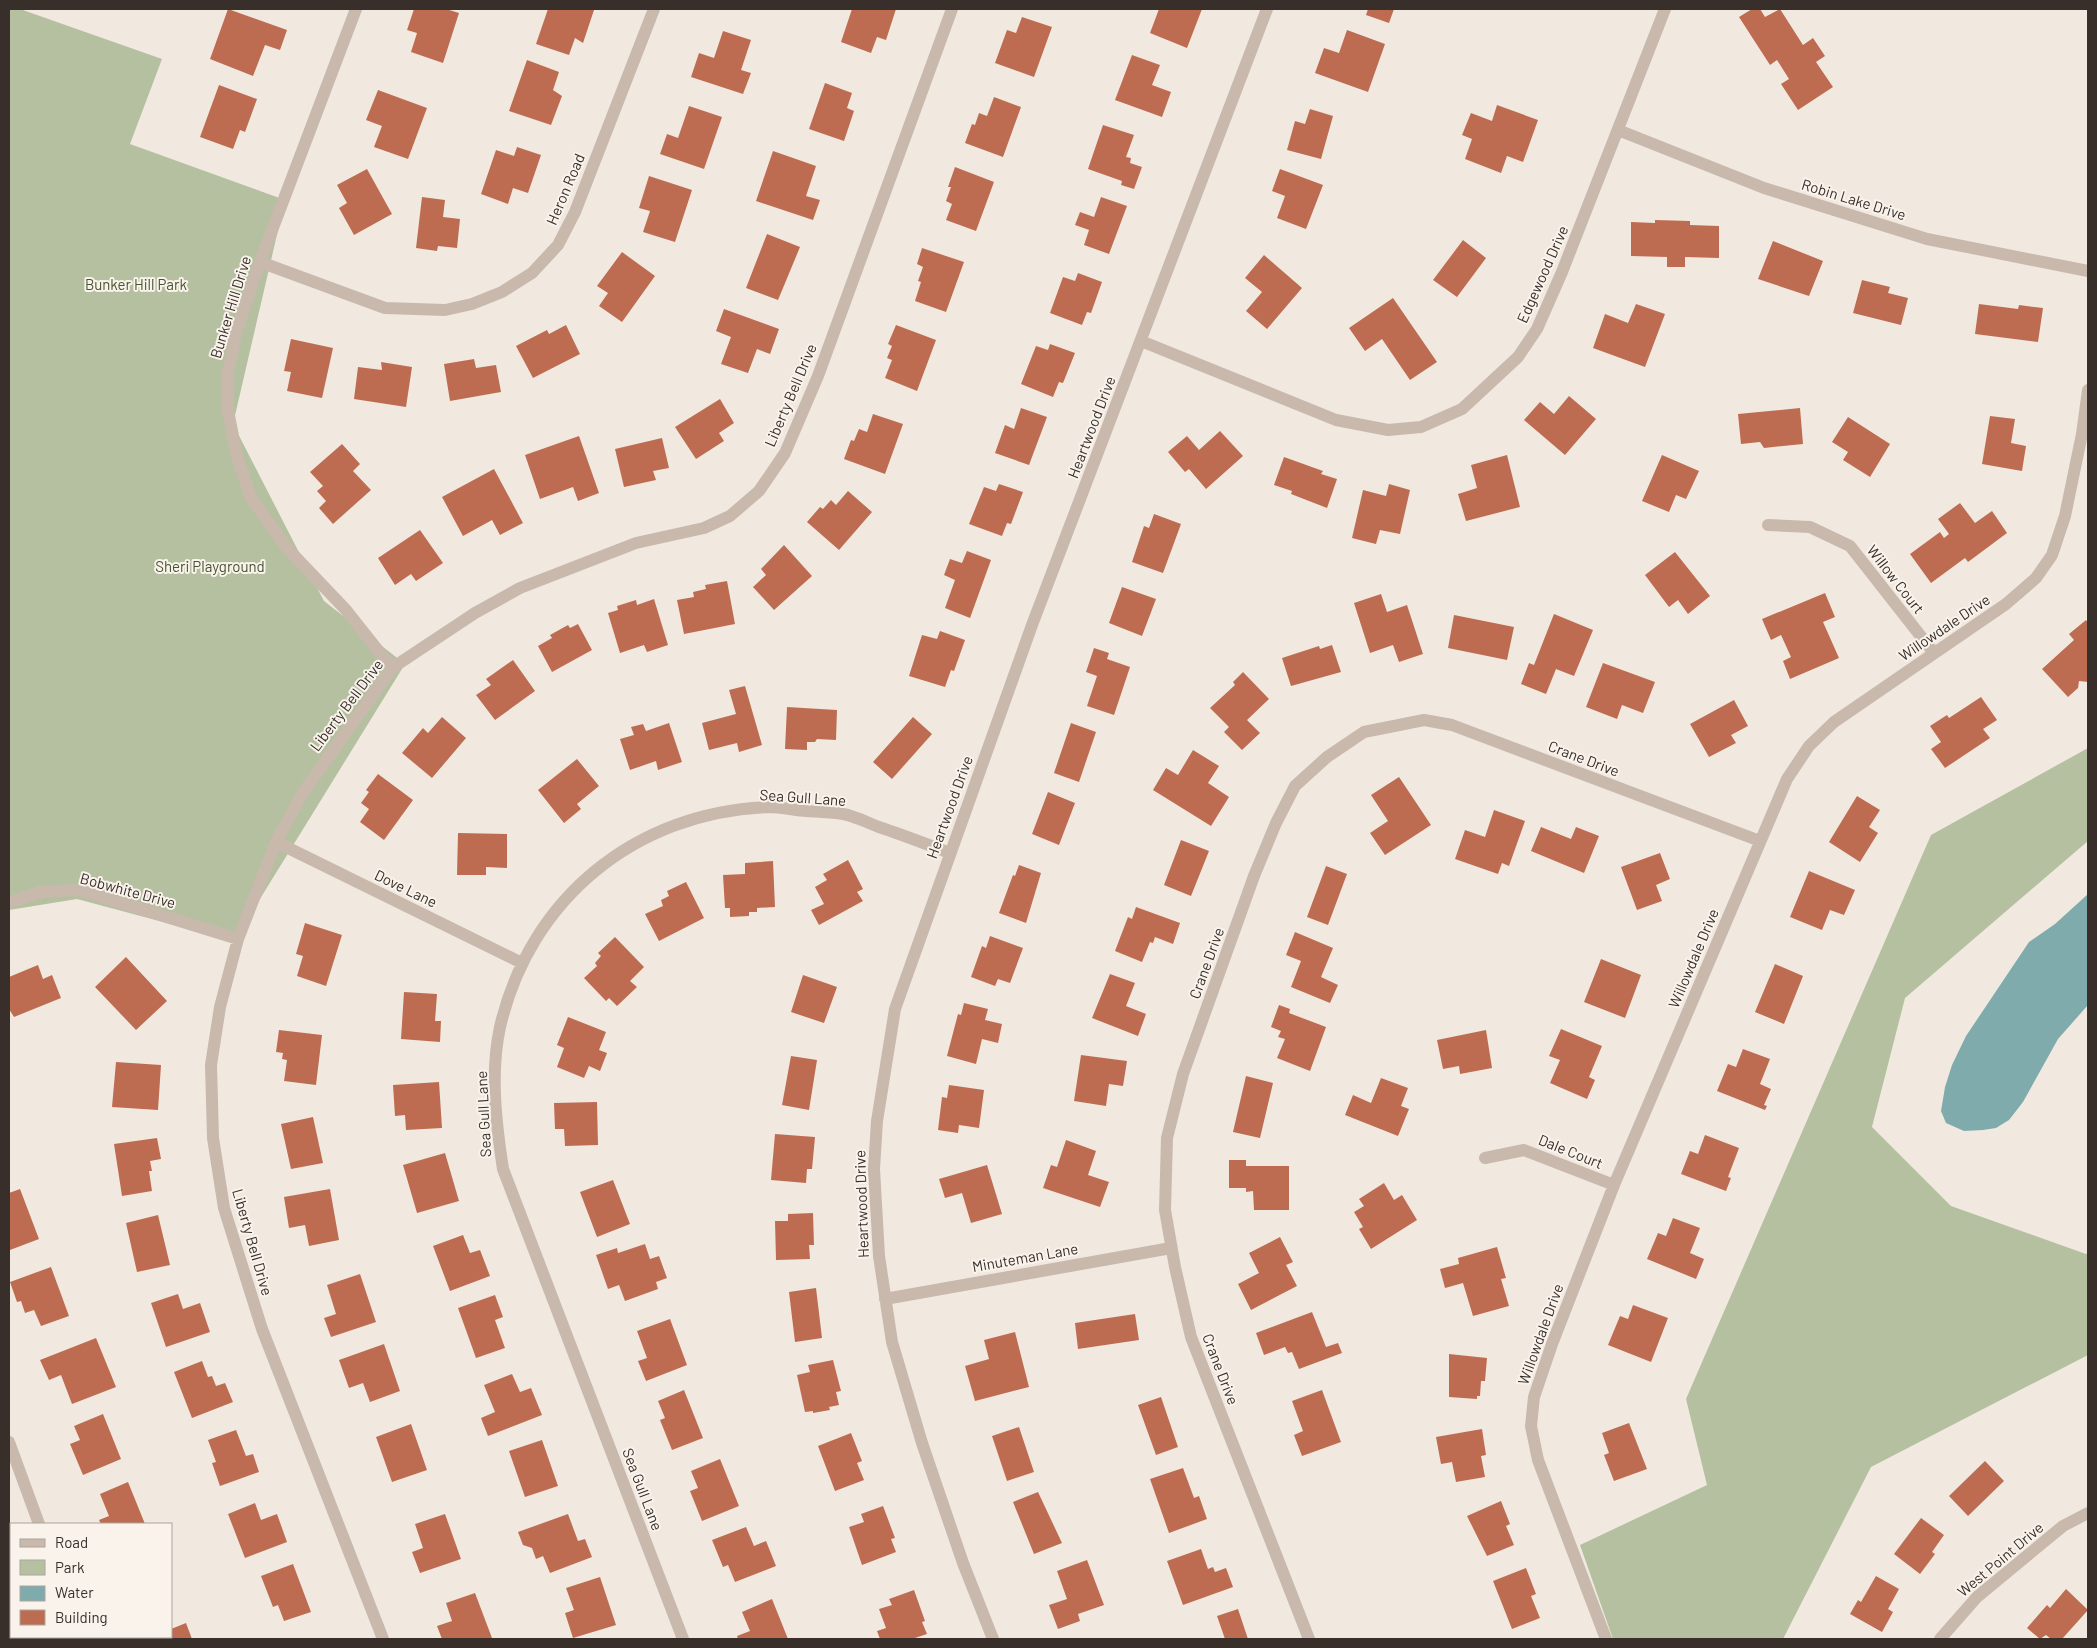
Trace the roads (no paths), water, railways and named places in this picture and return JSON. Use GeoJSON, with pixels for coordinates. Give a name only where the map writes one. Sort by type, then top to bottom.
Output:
{"type":"FeatureCollection","features":[{"type":"Feature","properties":{"kind":"street","name":"Bunker Hill Drive"},"geometry":{"type":"LineString","coordinates":[[356,9],[260,262],[236,332],[228,372],[228,411],[237,456],[251,498],[287,548],[346,610],[392,668]]}},
{"type":"Feature","properties":{"kind":"street","name":"Heron Road"},"geometry":{"type":"LineString","coordinates":[[260,262],[386,308],[425,310],[445,310],[472,304],[502,292],[532,273],[558,245],[575,212],[654,9]]}},
{"type":"Feature","properties":{"kind":"street","name":"Liberty Bell Drive"},"geometry":{"type":"LineString","coordinates":[[383,1639],[262,1329],[224,1208],[213,1138],[211,1066],[220,1007],[238,939],[276,842],[302,794],[392,668],[475,614],[520,588],[636,543],[704,528],[730,516],[759,491],[785,453],[818,376],[952,9]]}},
{"type":"Feature","properties":{"kind":"street","name":"Heartwood Drive"},"geometry":{"type":"LineString","coordinates":[[993,1639],[963,1562],[922,1443],[892,1342],[885,1299],[879,1256],[874,1169],[877,1121],[895,1008],[1032,625],[1142,341],[1267,9]]}},
{"type":"Feature","properties":{"kind":"street","name":"Edgewood Drive"},"geometry":{"type":"LineString","coordinates":[[1142,341],[1336,420],[1388,430],[1421,427],[1462,410],[1518,357],[1537,329],[1562,272],[1665,9]]}},
{"type":"Feature","properties":{"kind":"street","name":"Robin Lake Drive"},"geometry":{"type":"LineString","coordinates":[[1618,130],[1764,188],[1927,239],[2088,271]]}},
{"type":"Feature","properties":{"kind":"street","name":"Willowdale Drive"},"geometry":{"type":"LineString","coordinates":[[1606,1639],[1538,1460],[1531,1426],[1534,1397],[1552,1344],[1614,1185],[1787,779],[1809,746],[1834,722],[2006,604],[2036,578],[2052,555],[2065,516],[2082,434],[2088,390]]}},
{"type":"Feature","properties":{"kind":"street","name":"Willow Court"},"geometry":{"type":"LineString","coordinates":[[1768,525],[1810,527],[1850,546],[1934,653]]}},
{"type":"Feature","properties":{"kind":"street","name":"Crane Drive"},"geometry":{"type":"LineString","coordinates":[[1309,1639],[1191,1337],[1171,1248],[1165,1210],[1167,1138],[1183,1074],[1254,876],[1276,823],[1295,786],[1327,757],[1364,732],[1424,720],[1452,725],[1760,841]]}},
{"type":"Feature","properties":{"kind":"street","name":"Sea Gull Lane"},"geometry":{"type":"LineString","coordinates":[[683,1639],[503,1169],[496,1125],[495,1076],[500,1027],[522,963],[555,909],[602,864],[642,841],[690,820],[726,812],[769,807],[844,814],[950,853]]}},
{"type":"Feature","properties":{"kind":"street","name":"Dove Lane"},"geometry":{"type":"LineString","coordinates":[[276,842],[522,963]]}},
{"type":"Feature","properties":{"kind":"street","name":"Bobwhite Drive"},"geometry":{"type":"LineString","coordinates":[[9,904],[40,892],[78,890],[238,939]]}},
{"type":"Feature","properties":{"kind":"street","name":"Dale Court"},"geometry":{"type":"LineString","coordinates":[[1485,1158],[1524,1150],[1614,1185]]}},
{"type":"Feature","properties":{"kind":"street","name":"Minuteman Lane"},"geometry":{"type":"LineString","coordinates":[[885,1299],[1171,1248]]}},
{"type":"Feature","properties":{"kind":"street"},"geometry":{"type":"LineString","coordinates":[[9,1442],[39,1523]]}},
{"type":"Feature","properties":{"kind":"street","name":"West Point Drive"},"geometry":{"type":"LineString","coordinates":[[1940,1639],[1977,1597],[2063,1526],[2088,1513]]}},
{"type":"Feature","properties":{"kind":"water"},"geometry":{"type":"Polygon","coordinates":[[[2088,894],[2088,1005],[2058,1039],[2023,1102],[2009,1120],[1996,1128],[1964,1131],[1946,1123],[1941,1111],[1945,1087],[1952,1065],[1966,1036],[2029,942],[2055,924],[2088,894]]]}},
{"type":"Feature","properties":{"kind":"park label","name":"Bunker Hill Park"},"geometry":{"type":"Point","coordinates":[136,284]}},
{"type":"Feature","properties":{"kind":"park label","name":"Sheri Playground"},"geometry":{"type":"Point","coordinates":[210,566]}}]}
